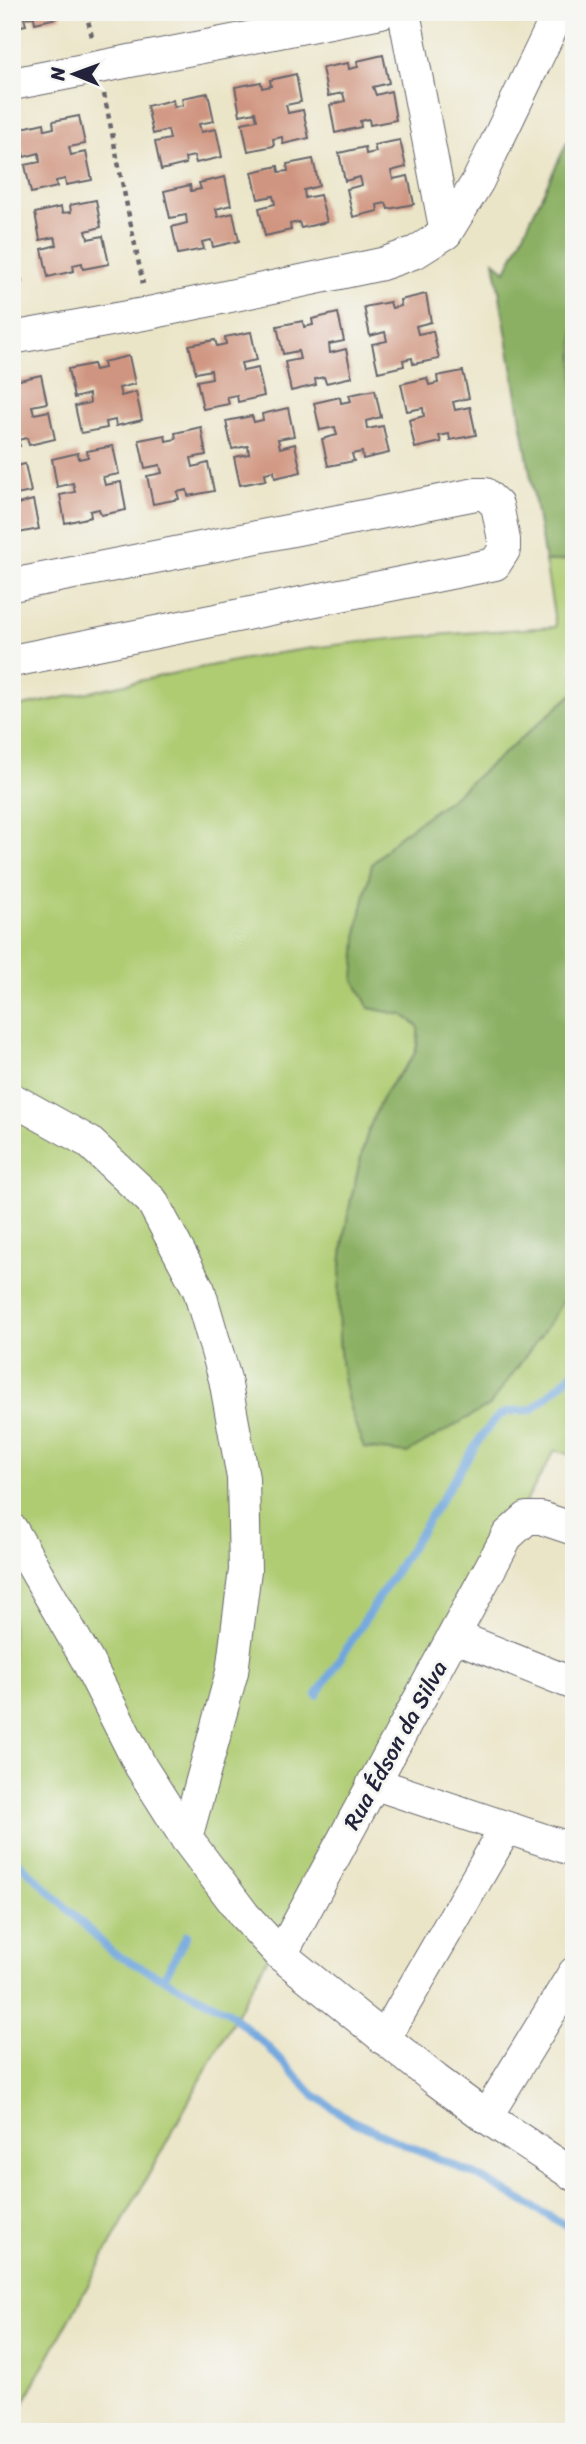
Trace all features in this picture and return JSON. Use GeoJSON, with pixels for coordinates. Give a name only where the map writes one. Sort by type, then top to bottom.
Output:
{"type":"FeatureCollection","features":[{"type":"Feature","properties":{"kind":"street"},"geometry":{"type":"LineString","coordinates":[[12,84],[381,12]]}},
{"type":"Feature","properties":{"kind":"street"},"geometry":{"type":"LineString","coordinates":[[404,12],[446,233]]}},
{"type":"Feature","properties":{"kind":"street"},"geometry":{"type":"LineString","coordinates":[[12,338],[149,313],[382,264],[416,252],[446,233],[478,181],[559,12]]}},
{"type":"Feature","properties":{"kind":"street"},"geometry":{"type":"LineString","coordinates":[[12,585],[476,494],[485,494],[497,505],[504,540],[504,551],[495,564],[12,661]]}},
{"type":"Feature","properties":{"kind":"street"},"geometry":{"type":"LineString","coordinates":[[12,1099],[89,1142],[152,1201],[199,1290],[225,1379],[243,1478],[245,1570],[232,1672],[186,1838]]}},
{"type":"Feature","properties":{"kind":"street","name":"Rua Édson da Silva"},"geometry":{"type":"LineString","coordinates":[[281,1955],[508,1535],[527,1518],[541,1518],[574,1529]]}},
{"type":"Feature","properties":{"kind":"street"},"geometry":{"type":"LineString","coordinates":[[12,1530],[87,1660],[141,1767],[186,1838],[243,1915],[281,1955],[384,2039],[486,2117],[574,2175]]}},
{"type":"Feature","properties":{"kind":"street"},"geometry":{"type":"LineString","coordinates":[[454,1636],[574,1684]]}},
{"type":"Feature","properties":{"kind":"street"},"geometry":{"type":"LineString","coordinates":[[373,1783],[574,1850]]}},
{"type":"Feature","properties":{"kind":"street"},"geometry":{"type":"LineString","coordinates":[[384,2039],[506,1828]]}},
{"type":"Feature","properties":{"kind":"street"},"geometry":{"type":"LineString","coordinates":[[486,2117],[574,1973]]}},
{"type":"Feature","properties":{"kind":"path"},"geometry":{"type":"LineString","coordinates":[[86,12],[149,313]]}},
{"type":"Feature","properties":{"kind":"green space"},"geometry":{"type":"Polygon","coordinates":[[[574,128],[574,554],[562,561],[545,561],[494,261],[506,271],[574,128]]]}},
{"type":"Feature","properties":{"kind":"green space"},"geometry":{"type":"Polygon","coordinates":[[[574,554],[574,693],[453,797],[398,837],[369,1008],[403,1015],[418,1026],[418,1038],[410,1062],[382,1098],[365,1141],[346,1227],[339,1289],[339,1320],[344,1380],[350,1408],[364,1448],[490,1405],[548,1325],[574,1283],[574,1456],[555,1450],[258,1975],[12,2424],[12,1009],[15,983],[12,918],[12,708],[195,669],[306,649],[399,638],[556,627],[545,561],[562,561],[574,554]]]}},
{"type":"Feature","properties":{"kind":"green space"},"geometry":{"type":"Polygon","coordinates":[[[574,693],[574,1283],[548,1325],[490,1405],[407,1453],[364,1448],[350,1408],[340,1351],[339,1289],[346,1227],[369,1129],[385,1094],[414,1055],[418,1038],[418,1026],[403,1015],[369,1008],[354,980],[358,925],[372,864],[398,837],[453,797],[574,693]]]}},
{"type":"Feature","properties":{"kind":"building"},"geometry":{"type":"Polygon","coordinates":[[[12,12],[60,12],[61,17],[35,23],[34,17],[24,18],[26,25],[12,28],[12,12]]]}},
{"type":"Feature","properties":{"kind":"building"},"geometry":{"type":"Polygon","coordinates":[[[383,55],[389,83],[373,87],[376,95],[391,91],[396,120],[370,125],[369,119],[360,121],[361,127],[335,133],[330,105],[345,101],[343,93],[328,96],[322,68],[348,63],[349,69],[358,67],[357,61],[383,55]]]}},
{"type":"Feature","properties":{"kind":"building"},"geometry":{"type":"Polygon","coordinates":[[[296,74],[301,102],[286,105],[288,113],[303,110],[309,138],[283,144],[282,137],[273,139],[274,146],[248,151],[242,123],[257,120],[255,112],[240,115],[235,87],[261,82],[262,88],[271,86],[270,80],[296,74]]]}},
{"type":"Feature","properties":{"kind":"building"},"geometry":{"type":"Polygon","coordinates":[[[208,93],[214,121],[199,124],[201,132],[216,129],[222,157],[196,163],[194,156],[185,158],[186,164],[161,170],[155,142],[170,139],[168,130],[153,134],[147,106],[173,100],[174,107],[183,105],[182,98],[208,93]]]}},
{"type":"Feature","properties":{"kind":"building"},"geometry":{"type":"Polygon","coordinates":[[[79,116],[85,144],[69,147],[71,155],[86,152],[92,180],[66,185],[65,179],[56,181],[57,187],[31,193],[25,165],[40,162],[39,153],[24,157],[18,129],[44,123],[45,130],[54,128],[53,121],[79,116]]]}},
{"type":"Feature","properties":{"kind":"building"},"geometry":{"type":"Polygon","coordinates":[[[400,140],[406,167],[391,171],[393,179],[408,176],[414,204],[388,209],[386,203],[377,205],[378,211],[353,217],[347,189],[362,185],[360,177],[345,181],[339,153],[365,147],[366,154],[376,152],[374,145],[400,140]]]}},
{"type":"Feature","properties":{"kind":"building"},"geometry":{"type":"Polygon","coordinates":[[[313,159],[319,186],[304,190],[305,198],[320,195],[327,222],[301,228],[299,222],[290,224],[291,230],[265,236],[259,208],[275,204],[273,196],[258,199],[252,172],[278,166],[279,172],[288,171],[287,164],[313,159]]]}},
{"type":"Feature","properties":{"kind":"building"},"geometry":{"type":"Polygon","coordinates":[[[225,177],[231,205],[216,209],[218,217],[233,213],[239,241],[213,247],[211,240],[202,242],[204,249],[178,254],[172,227],[187,223],[186,215],[170,218],[164,191],[190,185],[191,191],[201,189],[199,183],[225,177]]]}},
{"type":"Feature","properties":{"kind":"building"},"geometry":{"type":"Polygon","coordinates":[[[96,200],[101,227],[86,231],[88,239],[103,236],[109,264],[83,269],[82,263],[73,265],[74,271],[48,277],[42,249],[57,245],[55,237],[40,240],[35,213],[61,207],[62,213],[71,212],[70,205],[96,200]]]}},
{"type":"Feature","properties":{"kind":"building"},"geometry":{"type":"Polygon","coordinates":[[[16,254],[22,282],[12,284],[12,255],[16,254]]]}},
{"type":"Feature","properties":{"kind":"building"},"geometry":{"type":"Polygon","coordinates":[[[426,294],[431,322],[416,326],[418,334],[433,331],[439,359],[413,364],[412,358],[403,360],[404,366],[378,372],[372,344],[387,341],[385,332],[370,336],[364,307],[390,302],[392,308],[401,306],[400,300],[426,294]]]}},
{"type":"Feature","properties":{"kind":"building"},"geometry":{"type":"Polygon","coordinates":[[[338,313],[344,341],[329,344],[330,353],[346,349],[352,377],[326,383],[324,377],[315,379],[316,385],[291,391],[285,362],[300,359],[298,351],[283,354],[277,326],[303,321],[304,327],[313,325],[312,319],[338,313]]]}},
{"type":"Feature","properties":{"kind":"building"},"geometry":{"type":"Polygon","coordinates":[[[251,332],[257,360],[241,363],[243,371],[258,368],[264,396],[238,402],[237,395],[227,397],[229,404],[203,409],[197,381],[212,378],[211,370],[196,373],[189,345],[215,340],[217,346],[226,344],[225,337],[251,332]]]}},
{"type":"Feature","properties":{"kind":"building"},"geometry":{"type":"Polygon","coordinates":[[[129,356],[135,384],[119,388],[121,396],[136,392],[142,420],[116,426],[115,420],[106,422],[107,428],[81,433],[75,406],[90,403],[89,394],[74,398],[68,369],[93,364],[95,370],[104,368],[103,362],[129,356]]]}},
{"type":"Feature","properties":{"kind":"building"},"geometry":{"type":"Polygon","coordinates":[[[463,371],[469,398],[453,402],[455,410],[470,407],[476,435],[450,440],[449,434],[439,436],[441,442],[415,448],[409,420],[424,416],[423,408],[407,411],[401,384],[427,378],[429,385],[438,383],[437,376],[463,371]]]}},
{"type":"Feature","properties":{"kind":"building"},"geometry":{"type":"Polygon","coordinates":[[[41,375],[47,403],[32,406],[34,414],[49,411],[55,439],[29,445],[27,438],[18,440],[20,446],[12,448],[12,388],[17,387],[15,381],[41,375]]]}},
{"type":"Feature","properties":{"kind":"building"},"geometry":{"type":"Polygon","coordinates":[[[375,390],[381,417],[366,421],[367,429],[383,426],[389,453],[363,459],[362,452],[352,454],[354,461],[328,466],[322,439],[337,435],[335,427],[320,430],[314,403],[340,397],[341,403],[351,401],[349,395],[375,390]]]}},
{"type":"Feature","properties":{"kind":"building"},"geometry":{"type":"Polygon","coordinates":[[[288,408],[294,436],[278,439],[280,448],[295,444],[301,472],[275,478],[274,471],[265,473],[266,480],[240,485],[234,457],[249,454],[248,446],[232,449],[226,421],[252,416],[254,422],[263,420],[262,414],[288,408]]]}},
{"type":"Feature","properties":{"kind":"building"},"geometry":{"type":"Polygon","coordinates":[[[201,427],[206,455],[191,458],[193,467],[208,463],[214,491],[188,496],[187,490],[177,492],[179,499],[153,504],[147,476],[162,473],[160,465],[145,468],[139,440],[165,435],[166,441],[176,439],[175,433],[201,427]]]}},
{"type":"Feature","properties":{"kind":"building"},"geometry":{"type":"Polygon","coordinates":[[[113,446],[119,474],[103,477],[105,485],[121,482],[126,510],[101,515],[99,509],[90,511],[91,517],[65,523],[60,495],[75,492],[73,483],[57,487],[52,459],[78,453],[79,459],[88,457],[87,451],[113,446]]]}},
{"type":"Feature","properties":{"kind":"building"},"geometry":{"type":"Polygon","coordinates":[[[25,464],[31,492],[16,495],[18,504],[33,500],[39,529],[13,534],[12,467],[25,464]]]}},
{"type":"Feature","properties":{"kind":"waterway"},"geometry":{"type":"LineString","coordinates":[[317,1695],[481,1437],[502,1414],[532,1410],[574,1372]]}},
{"type":"Feature","properties":{"kind":"waterway"},"geometry":{"type":"LineString","coordinates":[[12,1855],[113,1953],[227,2011],[267,2046],[313,2094],[350,2120],[478,2176],[574,2230]]}},
{"type":"Feature","properties":{"kind":"waterway"},"geometry":{"type":"LineString","coordinates":[[164,1978],[187,1935]]}}]}
